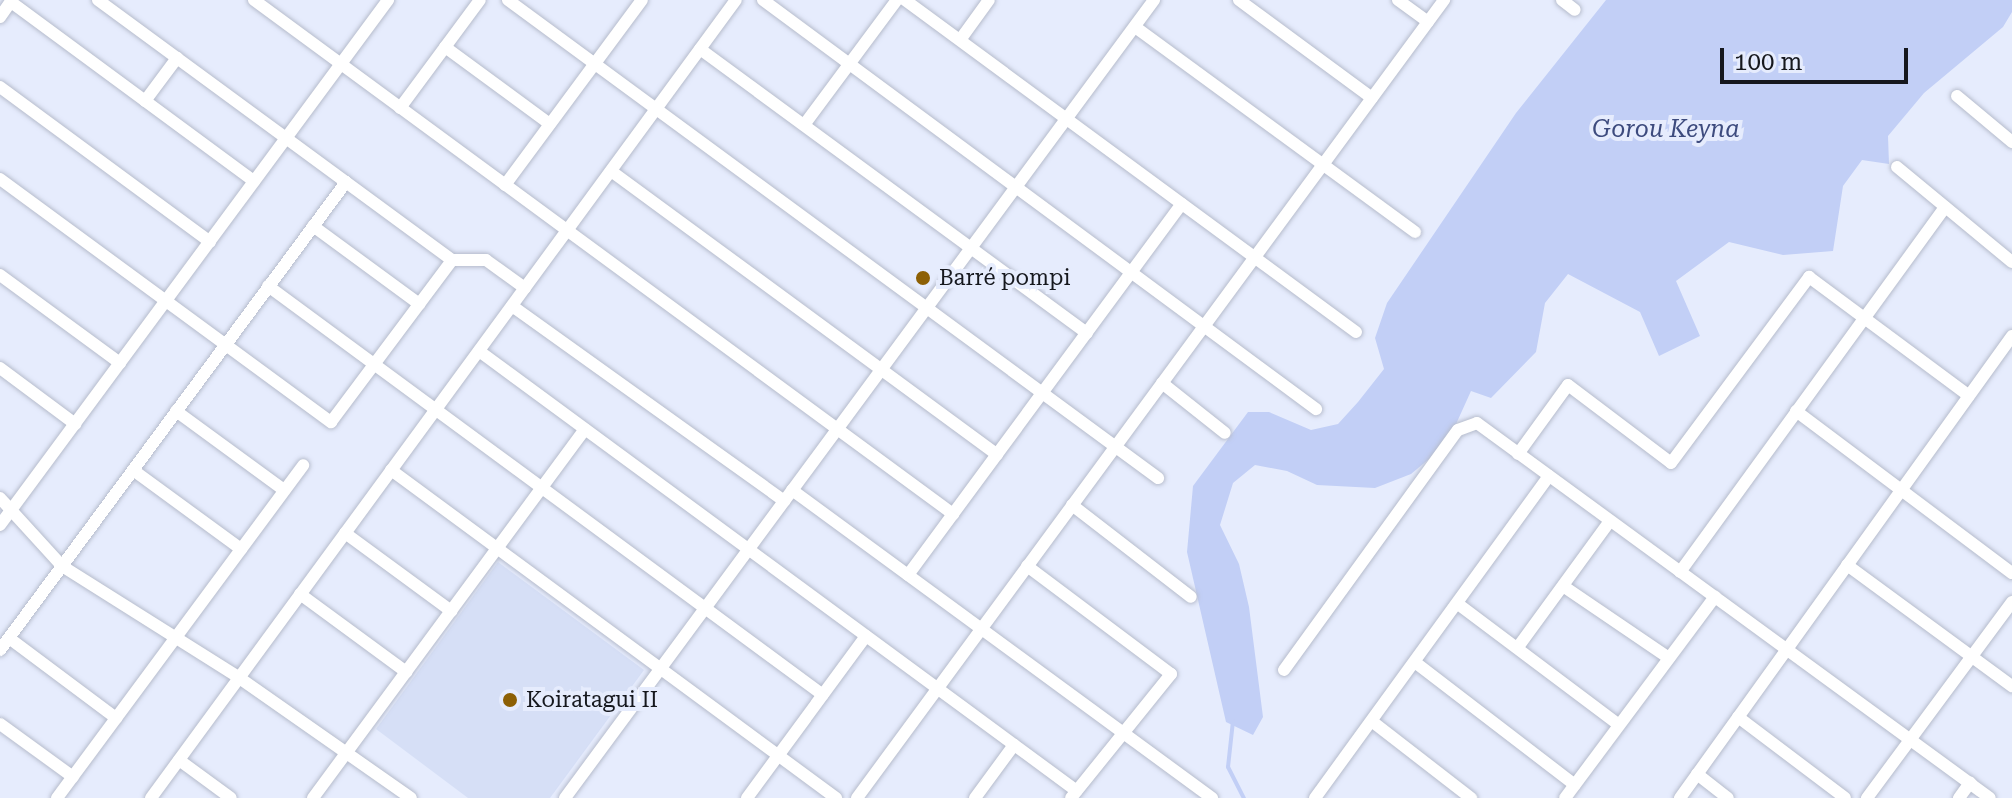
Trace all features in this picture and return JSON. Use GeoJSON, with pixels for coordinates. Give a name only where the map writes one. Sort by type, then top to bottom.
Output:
{"type":"FeatureCollection","features":[{"type":"Feature","properties":{"kind":"street"},"geometry":{"type":"LineString","coordinates":[[98,0],[452,260],[486,260],[525,288]]}},
{"type":"Feature","properties":{"kind":"street"},"geometry":{"type":"LineString","coordinates":[[254,0],[953,514]]}},
{"type":"Feature","properties":{"kind":"street"},"geometry":{"type":"LineString","coordinates":[[0,525],[388,0]]}},
{"type":"Feature","properties":{"kind":"street"},"geometry":{"type":"LineString","coordinates":[[400,108],[480,0]]}},
{"type":"Feature","properties":{"kind":"street"},"geometry":{"type":"LineString","coordinates":[[508,0],[1158,478]]}},
{"type":"Feature","properties":{"kind":"street"},"geometry":{"type":"LineString","coordinates":[[151,798],[736,0]]}},
{"type":"Feature","properties":{"kind":"street"},"geometry":{"type":"LineString","coordinates":[[763,0],[1316,409]]}},
{"type":"Feature","properties":{"kind":"street"},"geometry":{"type":"LineString","coordinates":[[804,125],[897,0]]}},
{"type":"Feature","properties":{"kind":"street"},"geometry":{"type":"LineString","coordinates":[[905,0],[1356,332]]}},
{"type":"Feature","properties":{"kind":"street"},"geometry":{"type":"LineString","coordinates":[[960,40],[989,0]]}},
{"type":"Feature","properties":{"kind":"street"},"geometry":{"type":"LineString","coordinates":[[585,798],[569,793],[1154,0]]}},
{"type":"Feature","properties":{"kind":"street"},"geometry":{"type":"LineString","coordinates":[[1239,0],[1372,98]]}},
{"type":"Feature","properties":{"kind":"street"},"geometry":{"type":"LineString","coordinates":[[1398,0],[1428,22]]}},
{"type":"Feature","properties":{"kind":"street"},"geometry":{"type":"LineString","coordinates":[[857,798],[1444,0]]}},
{"type":"Feature","properties":{"kind":"street"},"geometry":{"type":"LineString","coordinates":[[1562,0],[1575,10]]}},
{"type":"Feature","properties":{"kind":"street"},"geometry":{"type":"LineString","coordinates":[[0,17],[12,1],[254,181]]}},
{"type":"Feature","properties":{"kind":"street"},"geometry":{"type":"LineString","coordinates":[[505,185],[639,1]]}},
{"type":"Feature","properties":{"kind":"street"},"geometry":{"type":"LineString","coordinates":[[1135,27],[1415,232]]}},
{"type":"Feature","properties":{"kind":"street"},"geometry":{"type":"LineString","coordinates":[[445,47],[550,124]]}},
{"type":"Feature","properties":{"kind":"street"},"geometry":{"type":"LineString","coordinates":[[700,49],[1087,333]]}},
{"type":"Feature","properties":{"kind":"street"},"geometry":{"type":"LineString","coordinates":[[145,101],[177,58]]}},
{"type":"Feature","properties":{"kind":"street"},"geometry":{"type":"LineString","coordinates":[[0,87],[210,242]]}},
{"type":"Feature","properties":{"kind":"street"},"geometry":{"type":"LineString","coordinates":[[1957,96],[2012,142]]}},
{"type":"Feature","properties":{"kind":"street"},"geometry":{"type":"LineString","coordinates":[[1897,167],[2012,262]]}},
{"type":"Feature","properties":{"kind":"street"},"geometry":{"type":"LineString","coordinates":[[611,171],[997,455]]}},
{"type":"Feature","properties":{"kind":"street"},"geometry":{"type":"LineString","coordinates":[[0,179],[331,422],[452,260]]}},
{"type":"Feature","properties":{"kind":"street"},"geometry":{"type":"LineString","coordinates":[[0,650],[346,182]]}},
{"type":"Feature","properties":{"kind":"street"},"geometry":{"type":"LineString","coordinates":[[908,575],[1087,333],[1135,274],[1182,204]]}},
{"type":"Feature","properties":{"kind":"street"},"geometry":{"type":"LineString","coordinates":[[1680,572],[1945,207]]}},
{"type":"Feature","properties":{"kind":"street"},"geometry":{"type":"LineString","coordinates":[[313,226],[419,304]]}},
{"type":"Feature","properties":{"kind":"street"},"geometry":{"type":"LineString","coordinates":[[0,275],[120,363]]}},
{"type":"Feature","properties":{"kind":"street"},"geometry":{"type":"LineString","coordinates":[[1518,454],[1568,385],[1671,463],[1805,278],[1969,396]]}},
{"type":"Feature","properties":{"kind":"street"},"geometry":{"type":"LineString","coordinates":[[268,286],[823,695]]}},
{"type":"Feature","properties":{"kind":"street"},"geometry":{"type":"LineString","coordinates":[[512,306],[784,501]]}},
{"type":"Feature","properties":{"kind":"street"},"geometry":{"type":"LineString","coordinates":[[1680,798],[2012,336]]}},
{"type":"Feature","properties":{"kind":"street"},"geometry":{"type":"LineString","coordinates":[[479,351],[1014,745],[1074,794],[1171,674],[1027,566]]}},
{"type":"Feature","properties":{"kind":"street"},"geometry":{"type":"LineString","coordinates":[[0,368],[75,424]]}},
{"type":"Feature","properties":{"kind":"street"},"geometry":{"type":"LineString","coordinates":[[1162,383],[1225,433]]}},
{"type":"Feature","properties":{"kind":"street"},"geometry":{"type":"LineString","coordinates":[[176,411],[284,490]]}},
{"type":"Feature","properties":{"kind":"street"},"geometry":{"type":"LineString","coordinates":[[1796,411],[2012,573]]}},
{"type":"Feature","properties":{"kind":"street"},"geometry":{"type":"LineString","coordinates":[[1284,670],[1458,430],[1477,423],[1990,798]]}},
{"type":"Feature","properties":{"kind":"street"},"geometry":{"type":"LineString","coordinates":[[313,798],[585,429]]}},
{"type":"Feature","properties":{"kind":"street"},"geometry":{"type":"LineString","coordinates":[[57,798],[303,465]]}},
{"type":"Feature","properties":{"kind":"street"},"geometry":{"type":"LineString","coordinates":[[133,470],[241,549]]}},
{"type":"Feature","properties":{"kind":"street"},"geometry":{"type":"LineString","coordinates":[[391,470],[836,798]]}},
{"type":"Feature","properties":{"kind":"street"},"geometry":{"type":"LineString","coordinates":[[1315,798],[1374,723],[1549,476]]}},
{"type":"Feature","properties":{"kind":"street"},"geometry":{"type":"LineString","coordinates":[[792,490],[1125,731],[1203,795]]}},
{"type":"Feature","properties":{"kind":"street"},"geometry":{"type":"LineString","coordinates":[[0,498],[13,507],[62,566],[348,751],[403,796]]}},
{"type":"Feature","properties":{"kind":"street"},"geometry":{"type":"LineString","coordinates":[[1072,505],[1191,597]]}},
{"type":"Feature","properties":{"kind":"street"},"geometry":{"type":"LineString","coordinates":[[1518,647],[1610,521]]}},
{"type":"Feature","properties":{"kind":"street"},"geometry":{"type":"LineString","coordinates":[[345,533],[451,611]]}},
{"type":"Feature","properties":{"kind":"street"},"geometry":{"type":"LineString","coordinates":[[1847,565],[2012,686]]}},
{"type":"Feature","properties":{"kind":"street"},"geometry":{"type":"LineString","coordinates":[[1563,586],[1669,658]]}},
{"type":"Feature","properties":{"kind":"street"},"geometry":{"type":"LineString","coordinates":[[300,594],[406,672]]}},
{"type":"Feature","properties":{"kind":"street"},"geometry":{"type":"LineString","coordinates":[[1565,798],[1715,597]]}},
{"type":"Feature","properties":{"kind":"street"},"geometry":{"type":"LineString","coordinates":[[1867,798],[2012,602]]}},
{"type":"Feature","properties":{"kind":"street"},"geometry":{"type":"LineString","coordinates":[[1458,604],[1619,725]]}},
{"type":"Feature","properties":{"kind":"street"},"geometry":{"type":"LineString","coordinates":[[747,798],[866,636]]}},
{"type":"Feature","properties":{"kind":"street"},"geometry":{"type":"LineString","coordinates":[[9,638],[116,718]]}},
{"type":"Feature","properties":{"kind":"street"},"geometry":{"type":"LineString","coordinates":[[1416,663],[1575,785]]}},
{"type":"Feature","properties":{"kind":"street"},"geometry":{"type":"LineString","coordinates":[[1738,717],[1845,798]]}},
{"type":"Feature","properties":{"kind":"street"},"geometry":{"type":"LineString","coordinates":[[1374,723],[1471,798]]}},
{"type":"Feature","properties":{"kind":"street"},"geometry":{"type":"LineString","coordinates":[[0,724],[73,777]]}},
{"type":"Feature","properties":{"kind":"street"},"geometry":{"type":"LineString","coordinates":[[975,798],[1014,745]]}},
{"type":"Feature","properties":{"kind":"street"},"geometry":{"type":"LineString","coordinates":[[179,760],[231,798]]}},
{"type":"Feature","properties":{"kind":"street"},"geometry":{"type":"LineString","coordinates":[[1697,774],[1728,798]]}},
{"type":"Feature","properties":{"kind":"street"},"geometry":{"type":"LineString","coordinates":[[1959,798],[1970,783]]}},
{"type":"Feature","properties":{"kind":"shaded area","name":"Koiratagui II"},"geometry":{"type":"Polygon","coordinates":[[[498,562],[644,670],[550,798],[468,798],[376,729],[498,562]]]}},
{"type":"Feature","properties":{"kind":"water","name":"Gorou Keyna"},"geometry":{"type":"Polygon","coordinates":[[[1606,0],[2012,0],[2012,12],[2003,27],[1924,93],[1888,136],[1889,164],[1862,160],[1843,186],[1833,251],[1783,255],[1729,242],[1676,281],[1700,336],[1659,356],[1640,312],[1568,274],[1545,303],[1536,352],[1491,398],[1471,391],[1447,444],[1411,474],[1375,488],[1317,485],[1287,471],[1255,465],[1233,483],[1220,525],[1239,564],[1249,607],[1263,717],[1253,735],[1226,722],[1187,552],[1193,486],[1248,412],[1269,412],[1311,430],[1338,424],[1358,402],[1384,369],[1375,338],[1387,303],[1516,113],[1606,0]]]}},
{"type":"Feature","properties":{"kind":"waterway"},"geometry":{"type":"LineString","coordinates":[[1233,721],[1228,767],[1244,798]]}},
{"type":"Feature","properties":{"kind":"place","name":"Barré pompi"},"geometry":{"type":"Point","coordinates":[923,278]}},
{"type":"Feature","properties":{"kind":"place","name":"Koiratagui II"},"geometry":{"type":"Point","coordinates":[510,700]}}]}
